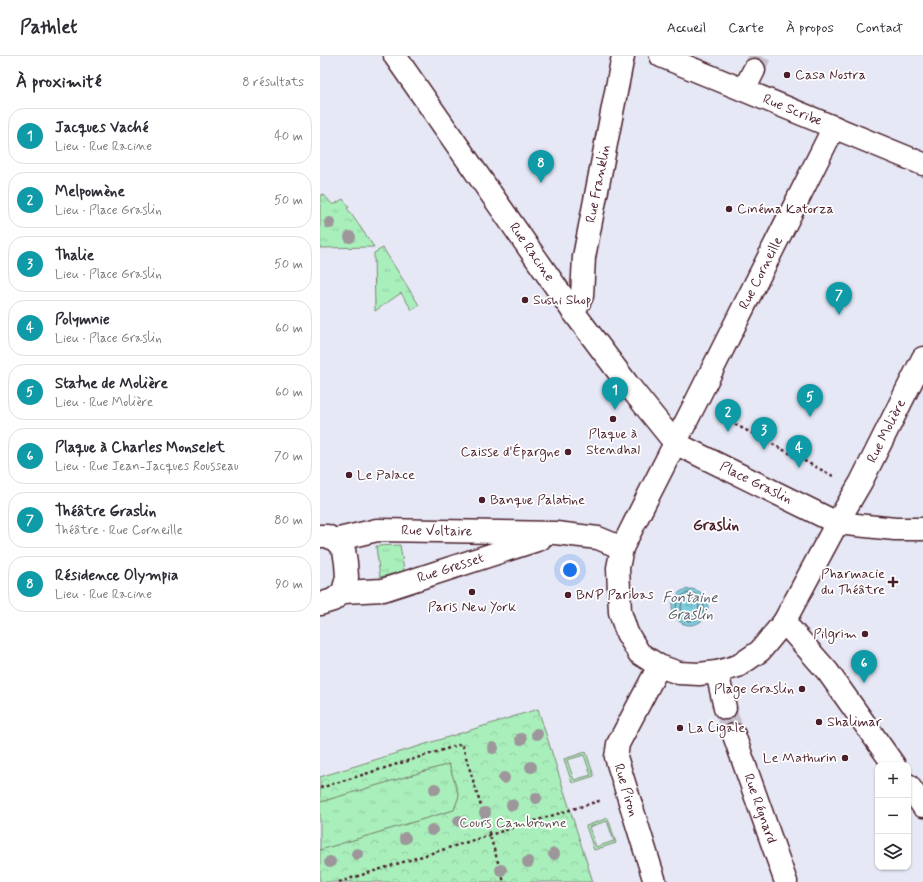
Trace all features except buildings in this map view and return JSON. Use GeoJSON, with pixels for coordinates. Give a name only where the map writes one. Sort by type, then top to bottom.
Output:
{"type":"FeatureCollection","features":[{"type":"Feature","properties":{"kind":"street","name":"Rue Racine"},"geometry":{"type":"LineString","coordinates":[[395,56],[572,310],[629,386],[675,443]]}},
{"type":"Feature","properties":{"kind":"street","name":"Rue Franklin"},"geometry":{"type":"LineString","coordinates":[[572,310],[578,304],[582,296],[584,257],[623,56]]}},
{"type":"Feature","properties":{"kind":"street","name":"Rue Scribe"},"geometry":{"type":"LineString","coordinates":[[661,56],[923,164]]}},
{"type":"Feature","properties":{"kind":"street"},"geometry":{"type":"LineString","coordinates":[[744,90],[754,70]]}},
{"type":"Feature","properties":{"kind":"street","name":"Rue Corneille"},"geometry":{"type":"LineString","coordinates":[[675,443],[834,127]]}},
{"type":"Feature","properties":{"kind":"street","name":"Rue Molière"},"geometry":{"type":"LineString","coordinates":[[837,523],[861,482],[923,358]]}},
{"type":"Feature","properties":{"kind":"street"},"geometry":{"type":"LineString","coordinates":[[675,443],[622,548],[618,568],[620,612],[627,633],[639,653],[659,666],[679,673],[699,674],[717,672],[738,666],[760,651],[784,622],[837,523]]}},
{"type":"Feature","properties":{"kind":"street","name":"Place Graslin"},"geometry":{"type":"LineString","coordinates":[[675,443],[837,523],[895,529],[913,529]]}},
{"type":"Feature","properties":{"kind":"street","name":"Rue Voltaire"},"geometry":{"type":"LineString","coordinates":[[328,538],[377,530],[556,533]]}},
{"type":"Feature","properties":{"kind":"street"},"geometry":{"type":"LineString","coordinates":[[556,533],[598,538],[622,548]]}},
{"type":"Feature","properties":{"kind":"street","name":"Rue Gresset"},"geometry":{"type":"LineString","coordinates":[[320,604],[333,600],[342,592],[384,590],[556,533]]}},
{"type":"Feature","properties":{"kind":"street"},"geometry":{"type":"LineString","coordinates":[[328,538],[344,550],[347,577],[342,592]]}},
{"type":"Feature","properties":{"kind":"street"},"geometry":{"type":"LineString","coordinates":[[784,622],[828,672],[892,762]]}},
{"type":"Feature","properties":{"kind":"street","name":"Rue Piron"},"geometry":{"type":"LineString","coordinates":[[655,882],[616,757],[618,744],[659,666]]}},
{"type":"Feature","properties":{"kind":"street"},"geometry":{"type":"LineString","coordinates":[[717,672],[725,708]]}},
{"type":"Feature","properties":{"kind":"street","name":"Rue Régnard"},"geometry":{"type":"LineString","coordinates":[[734,735],[786,882]]}},
{"type":"Feature","properties":{"kind":"street"},"geometry":{"type":"LineString","coordinates":[[911,789],[923,806]]}},
{"type":"Feature","properties":{"kind":"path"},"geometry":{"type":"LineString","coordinates":[[728,421],[835,477]]}},
{"type":"Feature","properties":{"kind":"path"},"geometry":{"type":"LineString","coordinates":[[320,788],[462,744],[504,882]]}},
{"type":"Feature","properties":{"kind":"path"},"geometry":{"type":"LineString","coordinates":[[339,882],[627,792]]}},
{"type":"Feature","properties":{"kind":"green space"},"geometry":{"type":"Polygon","coordinates":[[[323,194],[333,205],[343,199],[349,207],[347,208],[374,247],[320,248],[320,196],[323,194]]]}},
{"type":"Feature","properties":{"kind":"green space"},"geometry":{"type":"Polygon","coordinates":[[[383,248],[419,305],[412,310],[401,293],[375,311],[374,253],[383,248]]]}},
{"type":"Feature","properties":{"kind":"green space"},"geometry":{"type":"Polygon","coordinates":[[[400,545],[404,571],[380,577],[376,546],[400,545]]]}},
{"type":"Feature","properties":{"kind":"green space","name":"Cours Cambronne"},"geometry":{"type":"Polygon","coordinates":[[[538,709],[593,882],[320,882],[320,850],[454,810],[459,796],[449,764],[320,802],[320,777],[538,709]]]}},
{"type":"Feature","properties":{"kind":"green space"},"geometry":{"type":"Polygon","coordinates":[[[586,752],[594,776],[572,783],[564,759],[586,752]],[[584,755],[567,760],[574,780],[591,775],[584,755]]]}},
{"type":"Feature","properties":{"kind":"green space"},"geometry":{"type":"Polygon","coordinates":[[[449,764],[459,796],[454,810],[320,850],[320,802],[449,764]]]}},
{"type":"Feature","properties":{"kind":"green space"},"geometry":{"type":"Polygon","coordinates":[[[608,818],[616,843],[594,850],[586,826],[608,818]],[[607,821],[589,827],[596,847],[614,841],[607,821]]]}},
{"type":"Feature","properties":{"kind":"water","name":"Fontaine Graslin"},"geometry":{"type":"Polygon","coordinates":[[[694,589],[703,594],[707,600],[707,614],[703,620],[694,625],[686,625],[677,620],[673,614],[672,603],[677,594],[683,590],[694,589]]]}},
{"type":"Feature","properties":{"kind":"tunnel"},"geometry":{"type":"LineString","coordinates":[[754,70],[760,56]]}},
{"type":"Feature","properties":{"kind":"tunnel"},"geometry":{"type":"LineString","coordinates":[[725,708],[734,735]]}},
{"type":"Feature","properties":{"kind":"place","name":"Casa Nostra"},"geometry":{"type":"Point","coordinates":[787,75]}},
{"type":"Feature","properties":{"kind":"place","name":"Résidence Olympia"},"geometry":{"type":"Point","coordinates":[541,183]}},
{"type":"Feature","properties":{"kind":"place","name":"Cinéma Katorza"},"geometry":{"type":"Point","coordinates":[729,209]}},
{"type":"Feature","properties":{"kind":"place","name":"Sushi Shop"},"geometry":{"type":"Point","coordinates":[525,300]}},
{"type":"Feature","properties":{"kind":"place","name":"Théâtre Graslin"},"geometry":{"type":"Point","coordinates":[839,315]}},
{"type":"Feature","properties":{"kind":"place","name":"Jacques Vaché"},"geometry":{"type":"Point","coordinates":[615,410]}},
{"type":"Feature","properties":{"kind":"place","name":"Statue de Molière"},"geometry":{"type":"Point","coordinates":[810,417]}},
{"type":"Feature","properties":{"kind":"place","name":"Plaque à Stendhal"},"geometry":{"type":"Point","coordinates":[613,419]}},
{"type":"Feature","properties":{"kind":"place","name":"Melpomène"},"geometry":{"type":"Point","coordinates":[728,432]}},
{"type":"Feature","properties":{"kind":"place","name":"Thalie"},"geometry":{"type":"Point","coordinates":[764,450]}},
{"type":"Feature","properties":{"kind":"place","name":"Caisse d'Épargne"},"geometry":{"type":"Point","coordinates":[568,452]}},
{"type":"Feature","properties":{"kind":"place","name":"Polymnie"},"geometry":{"type":"Point","coordinates":[799,468]}},
{"type":"Feature","properties":{"kind":"place","name":"Le Palace"},"geometry":{"type":"Point","coordinates":[349,475]}},
{"type":"Feature","properties":{"kind":"place","name":"Banque Palatine"},"geometry":{"type":"Point","coordinates":[482,500]}},
{"type":"Feature","properties":{"kind":"place","name":"Pharmacie du Théâtre"},"geometry":{"type":"Point","coordinates":[893,582]}},
{"type":"Feature","properties":{"kind":"place","name":"Paris New York"},"geometry":{"type":"Point","coordinates":[472,592]}},
{"type":"Feature","properties":{"kind":"place","name":"BNP Paribas"},"geometry":{"type":"Point","coordinates":[568,595]}},
{"type":"Feature","properties":{"kind":"place","name":"Pilgrim"},"geometry":{"type":"Point","coordinates":[865,634]}},
{"type":"Feature","properties":{"kind":"place","name":"Plaque à Charles Monselet"},"geometry":{"type":"Point","coordinates":[864,683]}},
{"type":"Feature","properties":{"kind":"place","name":"Plage Graslin"},"geometry":{"type":"Point","coordinates":[802,689]}},
{"type":"Feature","properties":{"kind":"place","name":"Shalimar"},"geometry":{"type":"Point","coordinates":[819,722]}},
{"type":"Feature","properties":{"kind":"place","name":"La Cigale"},"geometry":{"type":"Point","coordinates":[680,728]}},
{"type":"Feature","properties":{"kind":"place","name":"Le Mathurin"},"geometry":{"type":"Point","coordinates":[845,758]}},
{"type":"Feature","properties":{"kind":"district","name":"Graslin"},"geometry":{"type":"Point","coordinates":[716,526]}}]}
